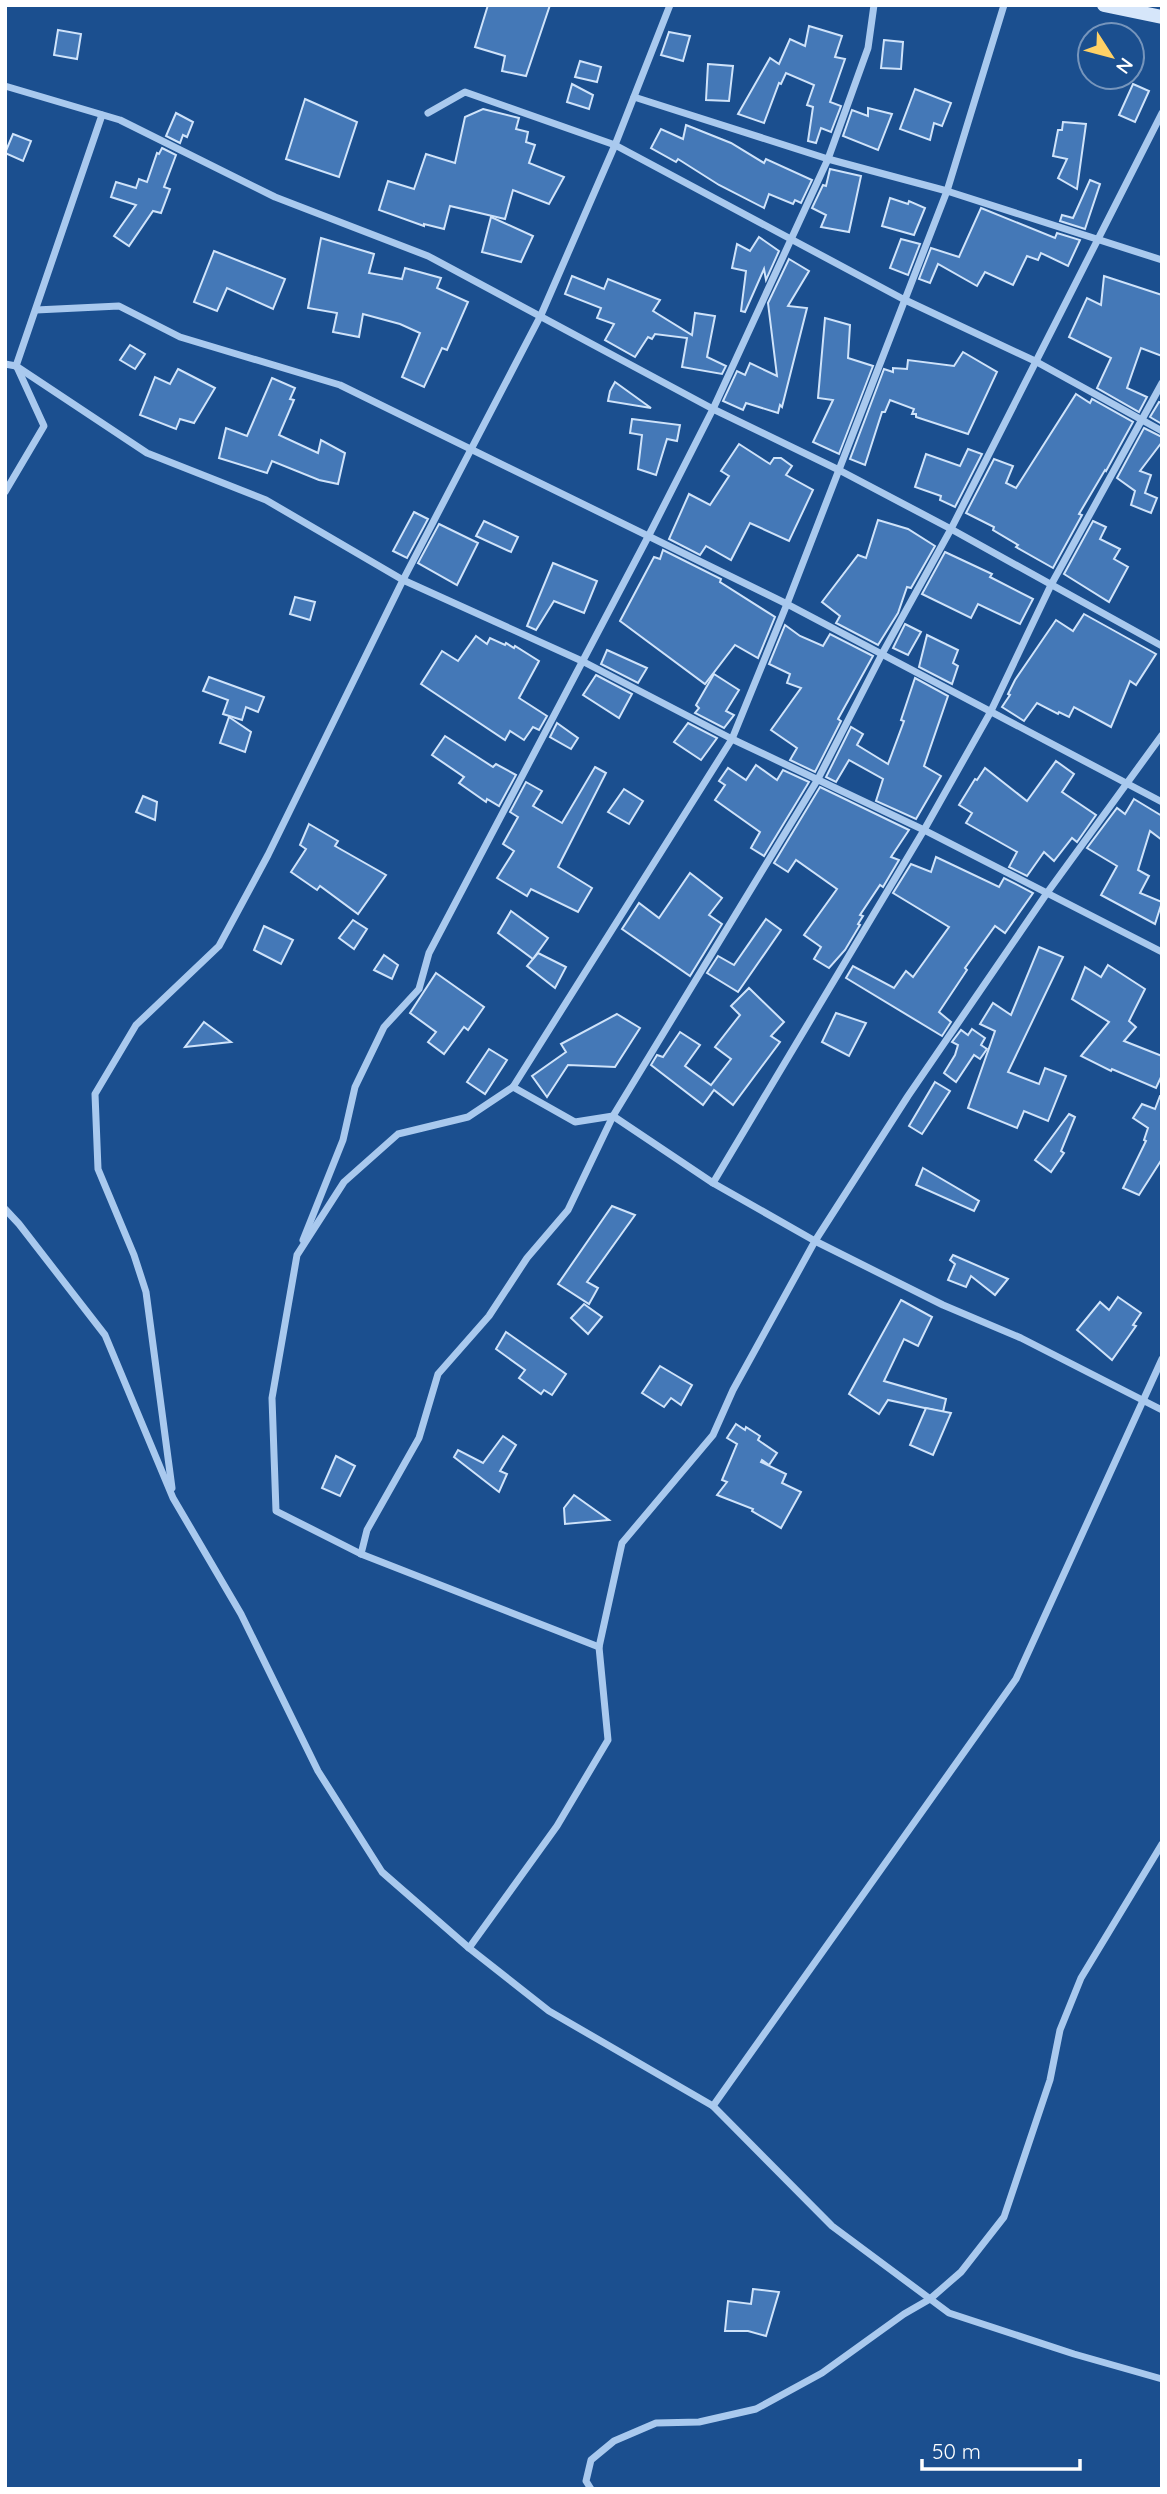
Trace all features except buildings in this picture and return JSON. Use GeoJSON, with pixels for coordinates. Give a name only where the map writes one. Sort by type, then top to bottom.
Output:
{"type":"FeatureCollection","features":[{"type":"Feature","properties":{"kind":"street"},"geometry":{"type":"LineString","coordinates":[[173,1498],[146,1292],[134,1255],[98,1169],[95,1094],[136,1024],[219,946],[274,842],[403,580],[541,315],[615,145],[670,5]]}},
{"type":"Feature","properties":{"kind":"street"},"geometry":{"type":"LineString","coordinates":[[599,1647],[361,1554],[276,1511],[272,1398],[297,1255],[343,1140],[355,1087],[384,1027],[419,989],[429,953],[713,409],[828,159],[868,48],[874,5]]}},
{"type":"Feature","properties":{"kind":"street"},"geometry":{"type":"LineString","coordinates":[[297,1255],[344,1182],[398,1134],[468,1118],[513,1087],[733,739],[947,191],[1004,5]]}},
{"type":"Feature","properties":{"kind":"street"},"geometry":{"type":"LineString","coordinates":[[1104,5],[1162,17]]}},
{"type":"Feature","properties":{"kind":"street"},"geometry":{"type":"LineString","coordinates":[[5,86],[120,120],[275,197],[428,256],[713,409],[839,470],[951,529],[1162,646]]}},
{"type":"Feature","properties":{"kind":"street"},"geometry":{"type":"LineString","coordinates":[[428,113],[465,92],[615,145],[903,299],[1035,361],[1162,431]]}},
{"type":"Feature","properties":{"kind":"street"},"geometry":{"type":"LineString","coordinates":[[634,97],[828,159],[947,191],[1162,260]]}},
{"type":"Feature","properties":{"kind":"street"},"geometry":{"type":"LineString","coordinates":[[361,1554],[367,1530],[418,1438],[438,1374],[489,1316],[527,1258],[568,1210],[613,1116],[818,779],[882,654],[951,529],[1162,113]]}},
{"type":"Feature","properties":{"kind":"street"},"geometry":{"type":"LineString","coordinates":[[5,492],[44,426],[16,366],[102,115]]}},
{"type":"Feature","properties":{"kind":"street"},"geometry":{"type":"LineString","coordinates":[[36,310],[119,306],[180,337],[340,385],[787,604],[1162,802]]}},
{"type":"Feature","properties":{"kind":"street"},"geometry":{"type":"LineString","coordinates":[[5,364],[16,366],[147,453],[266,500],[403,580],[582,661],[733,739],[924,830],[1162,952]]}},
{"type":"Feature","properties":{"kind":"street"},"geometry":{"type":"LineString","coordinates":[[713,1184],[924,830],[990,713],[1051,585],[1162,383]]}},
{"type":"Feature","properties":{"kind":"street"},"geometry":{"type":"LineString","coordinates":[[469,1948],[557,1826],[608,1740],[599,1647],[622,1543],[713,1435],[733,1390],[815,1241],[908,1096],[1047,893],[1162,735]]}},
{"type":"Feature","properties":{"kind":"street"},"geometry":{"type":"LineString","coordinates":[[513,1087],[575,1122],[613,1116],[713,1184],[815,1241],[943,1305],[1020,1338],[1162,1410]]}},
{"type":"Feature","properties":{"kind":"street"},"geometry":{"type":"LineString","coordinates":[[5,1209],[105,1335],[173,1498],[241,1614],[318,1771],[382,1872],[469,1948],[549,2011],[713,2106],[832,2226],[949,2314],[1162,2379]]}},
{"type":"Feature","properties":{"kind":"street"},"geometry":{"type":"LineString","coordinates":[[713,2106],[1016,1679],[1162,1359]]}},
{"type":"Feature","properties":{"kind":"street"},"geometry":{"type":"LineString","coordinates":[[591,2489],[586,2482],[592,2460],[614,2441],[656,2424],[699,2422],[756,2409],[822,2373],[904,2314],[930,2299],[961,2272],[1003,2217],[1050,2080],[1060,2030],[1082,1978],[1162,1844]]}}]}
